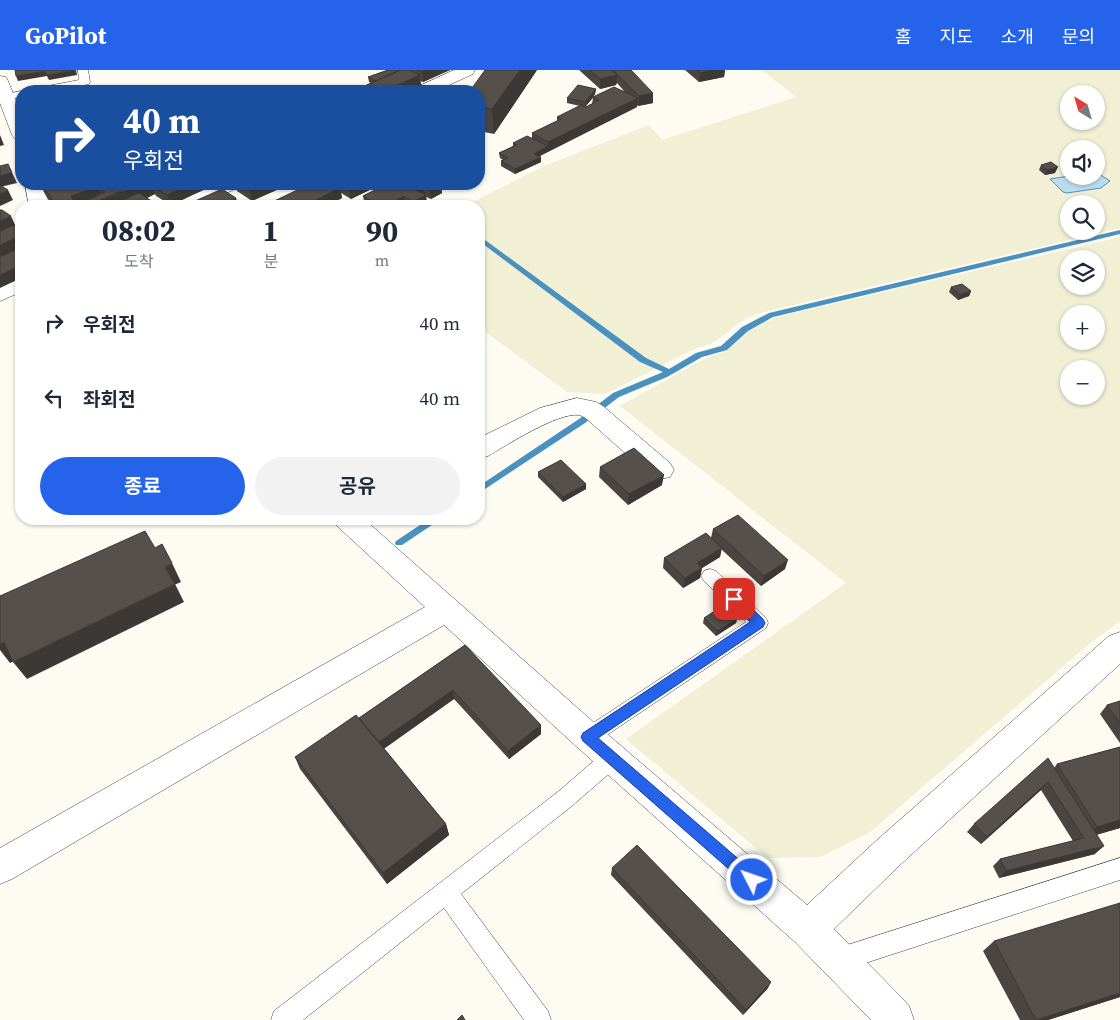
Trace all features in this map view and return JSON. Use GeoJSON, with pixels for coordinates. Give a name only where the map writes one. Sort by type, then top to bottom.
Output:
{"type":"FeatureCollection","features":[{"type":"Feature","properties":{"kind":"street"},"geometry":{"type":"LineString","coordinates":[[436,85],[468,70]]}},
{"type":"Feature","properties":{"kind":"street"},"geometry":{"type":"LineString","coordinates":[[9,91],[15,113]]}},
{"type":"Feature","properties":{"kind":"street"},"geometry":{"type":"LineString","coordinates":[[197,200],[217,190]]}},
{"type":"Feature","properties":{"kind":"street"},"geometry":{"type":"LineString","coordinates":[[0,294],[15,286]]}},
{"type":"Feature","properties":{"kind":"street"},"geometry":{"type":"LineString","coordinates":[[485,446],[506,433],[546,414],[578,405],[593,412],[661,470]]}},
{"type":"Feature","properties":{"kind":"street"},"geometry":{"type":"LineString","coordinates":[[362,525],[447,609],[588,737],[808,929],[887,1009],[895,1020]]}},
{"type":"Feature","properties":{"kind":"street"},"geometry":{"type":"LineString","coordinates":[[0,867],[447,609]]}},
{"type":"Feature","properties":{"kind":"street"},"geometry":{"type":"LineString","coordinates":[[808,929],[890,852],[1120,645]]}},
{"type":"Feature","properties":{"kind":"lane"},"geometry":{"type":"LineString","coordinates":[[75,85],[85,82],[82,70]]}},
{"type":"Feature","properties":{"kind":"lane"},"geometry":{"type":"LineString","coordinates":[[588,737],[759,623],[710,576]]}},
{"type":"Feature","properties":{"kind":"lane"},"geometry":{"type":"LineString","coordinates":[[283,1020],[566,798],[612,758]]}},
{"type":"Feature","properties":{"kind":"lane"},"geometry":{"type":"LineString","coordinates":[[838,960],[1120,869]]}},
{"type":"Feature","properties":{"kind":"lane"},"geometry":{"type":"LineString","coordinates":[[446,892],[539,1020]]}},
{"type":"Feature","properties":{"kind":"shaded area"},"geometry":{"type":"Polygon","coordinates":[[[762,70],[1120,70],[1120,228],[1105,232],[1105,195],[1060,195],[1060,240],[1069,240],[763,312],[747,318],[734,326],[711,344],[696,348],[605,394],[567,392],[485,331],[485,200],[477,200],[544,166],[649,125],[662,140],[796,97],[762,70]]]}},
{"type":"Feature","properties":{"kind":"shaded area"},"geometry":{"type":"Polygon","coordinates":[[[1120,237],[1120,621],[1089,644],[869,833],[820,857],[768,858],[626,739],[846,583],[620,406],[702,360],[728,350],[753,328],[777,317],[1060,251],[1060,295],[1105,295],[1105,250],[1064,250],[1120,237]]]}},
{"type":"Feature","properties":{"kind":"water"},"geometry":{"type":"Polygon","coordinates":[[[1060,177],[1060,185],[1105,185],[1101,188],[1067,193],[1063,192],[1050,179],[1060,177]]]}},
{"type":"Feature","properties":{"kind":"water"},"geometry":{"type":"Polygon","coordinates":[[[1105,178],[1110,181],[1105,185],[1105,178]]]}},
{"type":"Feature","properties":{"kind":"building"},"geometry":{"type":"Polygon","coordinates":[[[15,70],[75,70],[47,75],[45,71],[16,76],[15,70]]]}},
{"type":"Feature","properties":{"kind":"building"},"geometry":{"type":"Polygon","coordinates":[[[388,70],[400,70],[376,81],[368,77],[388,70]]]}},
{"type":"Feature","properties":{"kind":"building"},"geometry":{"type":"Polygon","coordinates":[[[400,70],[409,70],[420,75],[398,85],[367,85],[400,70]]]}},
{"type":"Feature","properties":{"kind":"building"},"geometry":{"type":"Polygon","coordinates":[[[485,70],[520,70],[492,109],[485,108],[485,85],[474,85],[485,70]]]}},
{"type":"Feature","properties":{"kind":"building"},"geometry":{"type":"Polygon","coordinates":[[[590,70],[611,70],[617,75],[600,79],[590,70]]]}},
{"type":"Feature","properties":{"kind":"building"},"geometry":{"type":"Polygon","coordinates":[[[613,70],[631,70],[653,93],[639,96],[613,70]]]}},
{"type":"Feature","properties":{"kind":"building"},"geometry":{"type":"Polygon","coordinates":[[[697,70],[713,70],[700,73],[697,70]]]}},
{"type":"Feature","properties":{"kind":"building"},"geometry":{"type":"Polygon","coordinates":[[[578,85],[596,89],[585,102],[567,98],[578,85]]]}},
{"type":"Feature","properties":{"kind":"building"},"geometry":{"type":"Polygon","coordinates":[[[614,87],[638,98],[548,142],[532,133],[561,119],[557,117],[581,105],[586,107],[599,100],[593,97],[614,87]]]}},
{"type":"Feature","properties":{"kind":"building"},"geometry":{"type":"Polygon","coordinates":[[[527,136],[548,146],[534,154],[541,157],[515,169],[501,161],[508,158],[499,153],[517,145],[513,143],[527,136]]]}},
{"type":"Feature","properties":{"kind":"building"},"geometry":{"type":"Polygon","coordinates":[[[1051,162],[1058,167],[1047,170],[1041,165],[1051,162]]]}},
{"type":"Feature","properties":{"kind":"building"},"geometry":{"type":"Polygon","coordinates":[[[8,164],[12,173],[0,176],[0,166],[8,164]]]}},
{"type":"Feature","properties":{"kind":"building"},"geometry":{"type":"Polygon","coordinates":[[[0,185],[8,190],[0,194],[0,185]]]}},
{"type":"Feature","properties":{"kind":"building"},"geometry":{"type":"Polygon","coordinates":[[[45,190],[89,190],[71,196],[73,200],[53,200],[45,190]]]}},
{"type":"Feature","properties":{"kind":"building"},"geometry":{"type":"Polygon","coordinates":[[[102,190],[128,190],[118,192],[101,200],[88,200],[105,192],[102,190]]]}},
{"type":"Feature","properties":{"kind":"building"},"geometry":{"type":"Polygon","coordinates":[[[159,190],[178,190],[167,195],[159,190]]]}},
{"type":"Feature","properties":{"kind":"building"},"geometry":{"type":"Polygon","coordinates":[[[220,190],[224,190],[236,198],[232,200],[197,200],[220,190]]]}},
{"type":"Feature","properties":{"kind":"building"},"geometry":{"type":"Polygon","coordinates":[[[297,190],[336,190],[316,200],[276,200],[297,190]]]}},
{"type":"Feature","properties":{"kind":"building"},"geometry":{"type":"Polygon","coordinates":[[[375,190],[416,190],[426,195],[417,200],[410,200],[404,196],[396,200],[370,200],[363,196],[375,190]]]}},
{"type":"Feature","properties":{"kind":"building"},"geometry":{"type":"Polygon","coordinates":[[[139,193],[150,200],[122,200],[139,193]]]}},
{"type":"Feature","properties":{"kind":"building"},"geometry":{"type":"Polygon","coordinates":[[[0,210],[2,210],[11,216],[0,221],[0,210]]]}},
{"type":"Feature","properties":{"kind":"building"},"geometry":{"type":"Polygon","coordinates":[[[15,225],[15,238],[0,245],[0,231],[15,225]]]}},
{"type":"Feature","properties":{"kind":"building"},"geometry":{"type":"Polygon","coordinates":[[[15,250],[15,268],[0,275],[0,257],[15,250]]]}},
{"type":"Feature","properties":{"kind":"building"},"geometry":{"type":"Polygon","coordinates":[[[962,284],[971,291],[960,295],[951,287],[962,284]]]}},
{"type":"Feature","properties":{"kind":"building"},"geometry":{"type":"Polygon","coordinates":[[[634,448],[664,475],[629,494],[600,467],[634,448]]]}},
{"type":"Feature","properties":{"kind":"building"},"geometry":{"type":"Polygon","coordinates":[[[561,460],[586,484],[563,497],[538,472],[561,460]]]}},
{"type":"Feature","properties":{"kind":"building"},"geometry":{"type":"Polygon","coordinates":[[[738,515],[788,560],[764,576],[713,529],[738,515]]]}},
{"type":"Feature","properties":{"kind":"building"},"geometry":{"type":"Polygon","coordinates":[[[145,531],[155,548],[162,544],[172,563],[165,567],[175,584],[13,662],[4,642],[0,644],[0,596],[145,531]]]}},
{"type":"Feature","properties":{"kind":"building"},"geometry":{"type":"Polygon","coordinates":[[[706,533],[722,548],[697,563],[702,568],[685,578],[664,558],[706,533]]]}},
{"type":"Feature","properties":{"kind":"building"},"geometry":{"type":"Polygon","coordinates":[[[724,605],[737,619],[717,631],[704,618],[724,605]]]}},
{"type":"Feature","properties":{"kind":"building"},"geometry":{"type":"Polygon","coordinates":[[[465,645],[541,725],[508,751],[453,690],[379,742],[359,718],[465,645]]]}},
{"type":"Feature","properties":{"kind":"building"},"geometry":{"type":"Polygon","coordinates":[[[1120,701],[1120,723],[1107,705],[1120,701]]]}},
{"type":"Feature","properties":{"kind":"building"},"geometry":{"type":"Polygon","coordinates":[[[356,715],[446,824],[383,873],[295,757],[356,715]]]}},
{"type":"Feature","properties":{"kind":"building"},"geometry":{"type":"Polygon","coordinates":[[[1120,747],[1120,820],[1097,827],[1057,764],[1120,747]]]}},
{"type":"Feature","properties":{"kind":"building"},"geometry":{"type":"Polygon","coordinates":[[[1048,758],[1104,846],[1006,871],[1000,859],[1084,838],[1048,782],[987,837],[974,824],[1048,758]]]}},
{"type":"Feature","properties":{"kind":"building"},"geometry":{"type":"Polygon","coordinates":[[[637,845],[771,982],[746,1010],[612,868],[637,845]]]}},
{"type":"Feature","properties":{"kind":"building"},"geometry":{"type":"Polygon","coordinates":[[[1120,903],[1120,993],[1036,1020],[994,941],[1120,903]]]}},
{"type":"Feature","properties":{"kind":"building"},"geometry":{"type":"Polygon","coordinates":[[[462,1015],[465,1020],[457,1020],[462,1015]]]}},
{"type":"Feature","properties":{"kind":"waterway"},"geometry":{"type":"LineString","coordinates":[[485,486],[582,421],[616,395],[664,375],[699,355],[724,348],[745,329],[771,315],[1120,232]]}},
{"type":"Feature","properties":{"kind":"waterway"},"geometry":{"type":"LineString","coordinates":[[485,242],[643,360],[669,372]]}},
{"type":"Feature","properties":{"kind":"waterway"},"geometry":{"type":"LineString","coordinates":[[399,543],[426,525]]}},
{"type":"Feature","properties":{"kind":"route"},"geometry":{"type":"LineString","coordinates":[[734,599],[759,623],[588,737],[752,880]]}}]}
